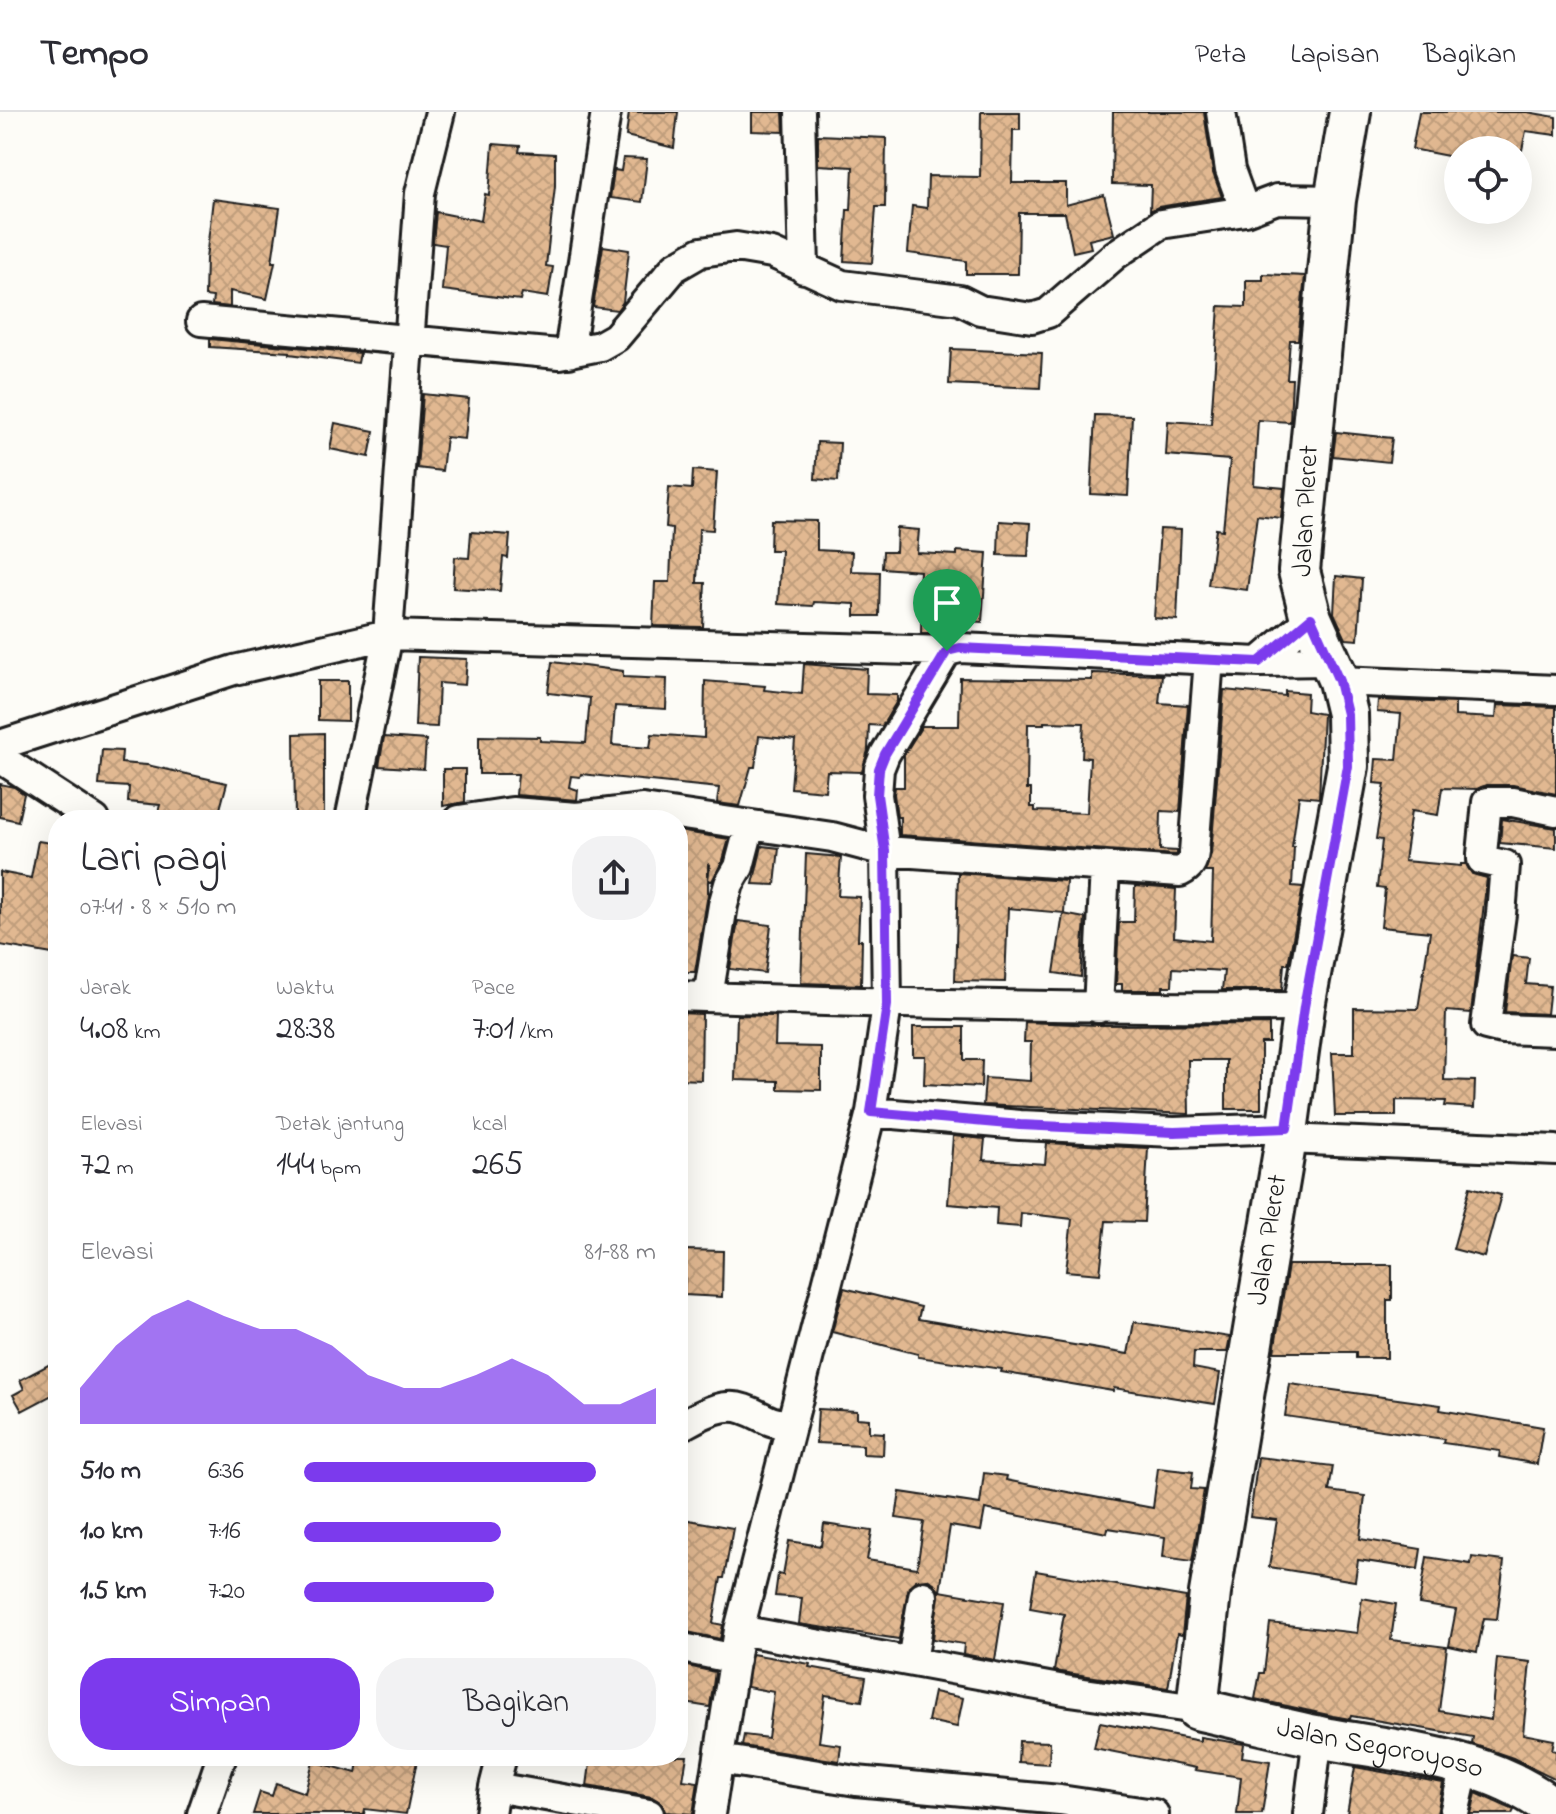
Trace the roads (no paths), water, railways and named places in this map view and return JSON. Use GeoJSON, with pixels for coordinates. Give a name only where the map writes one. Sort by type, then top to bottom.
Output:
{"type":"FeatureCollection","features":[{"type":"Feature","properties":{"kind":"main road","name":"Jalan Pleret"},"geometry":{"type":"LineString","coordinates":[[1197,1709],[1210,1593],[1304,1007],[1348,766],[1347,714],[1334,671],[1311,618],[1299,571],[1335,200],[1350,112]]}},
{"type":"Feature","properties":{"kind":"main road","name":"Jalan Segoroyoso"},"geometry":{"type":"LineString","coordinates":[[1197,1709],[1476,1767],[1537,1796],[1556,1811]]}},
{"type":"Feature","properties":{"kind":"street"},"geometry":{"type":"LineString","coordinates":[[352,810],[388,635],[420,193],[440,112]]}},
{"type":"Feature","properties":{"kind":"street"},"geometry":{"type":"LineString","coordinates":[[569,353],[606,112]]}},
{"type":"Feature","properties":{"kind":"street"},"geometry":{"type":"LineString","coordinates":[[800,112],[804,269]]}},
{"type":"Feature","properties":{"kind":"street"},"geometry":{"type":"LineString","coordinates":[[1221,112],[1230,170],[1245,211]]}},
{"type":"Feature","properties":{"kind":"street"},"geometry":{"type":"LineString","coordinates":[[201,321],[569,353],[600,346],[616,337],[675,267],[701,252],[736,247],[772,253],[842,285],[960,300],[980,310],[1032,318],[1048,313],[1115,255],[1161,224],[1245,211],[1277,199],[1335,200]]}},
{"type":"Feature","properties":{"kind":"street"},"geometry":{"type":"LineString","coordinates":[[1259,662],[1311,618]]}},
{"type":"Feature","properties":{"kind":"street"},"geometry":{"type":"LineString","coordinates":[[0,745],[234,670],[388,635],[947,651],[960,648],[1209,659],[1556,690]]}},
{"type":"Feature","properties":{"kind":"street"},"geometry":{"type":"LineString","coordinates":[[710,1814],[739,1630],[871,1112],[887,1005],[885,851],[877,795],[879,769],[947,651]]}},
{"type":"Feature","properties":{"kind":"street"},"geometry":{"type":"LineString","coordinates":[[688,816],[832,837],[885,851],[1180,872],[1193,862],[1209,659]]}},
{"type":"Feature","properties":{"kind":"street"},"geometry":{"type":"LineString","coordinates":[[0,758],[80,810]]}},
{"type":"Feature","properties":{"kind":"street"},"geometry":{"type":"LineString","coordinates":[[1556,811],[1513,802],[1487,802],[1482,854],[1482,860],[1505,865],[1486,1025],[1502,1029],[1556,1031]]}},
{"type":"Feature","properties":{"kind":"street"},"geometry":{"type":"LineString","coordinates":[[708,997],[723,905],[729,884],[739,867],[750,825]]}},
{"type":"Feature","properties":{"kind":"street"},"geometry":{"type":"LineString","coordinates":[[1098,1008],[1105,867]]}},
{"type":"Feature","properties":{"kind":"street"},"geometry":{"type":"LineString","coordinates":[[688,996],[887,1005],[1304,1007]]}},
{"type":"Feature","properties":{"kind":"street"},"geometry":{"type":"LineString","coordinates":[[871,1112],[1020,1125],[1286,1133],[1556,1150]]}},
{"type":"Feature","properties":{"kind":"street"},"geometry":{"type":"LineString","coordinates":[[688,1422],[714,1409],[734,1407],[745,1409],[766,1421],[791,1425]]}},
{"type":"Feature","properties":{"kind":"street"},"geometry":{"type":"LineString","coordinates":[[912,1661],[923,1596]]}},
{"type":"Feature","properties":{"kind":"street"},"geometry":{"type":"LineString","coordinates":[[739,1630],[1070,1691],[1197,1709]]}},
{"type":"Feature","properties":{"kind":"street"},"geometry":{"type":"LineString","coordinates":[[688,1649],[735,1659]]}},
{"type":"Feature","properties":{"kind":"street"},"geometry":{"type":"LineString","coordinates":[[1308,1814],[1318,1736]]}},
{"type":"Feature","properties":{"kind":"street"},"geometry":{"type":"LineString","coordinates":[[719,1759],[856,1781],[1060,1800],[1154,1814]]}},
{"type":"Feature","properties":{"kind":"street"},"geometry":{"type":"LineString","coordinates":[[1454,1814],[1465,1765]]}},
{"type":"Feature","properties":{"kind":"street"},"geometry":{"type":"LineString","coordinates":[[202,1814],[219,1766]]}},
{"type":"Feature","properties":{"kind":"street"},"geometry":{"type":"LineString","coordinates":[[500,1766],[492,1801],[649,1814]]}}]}
